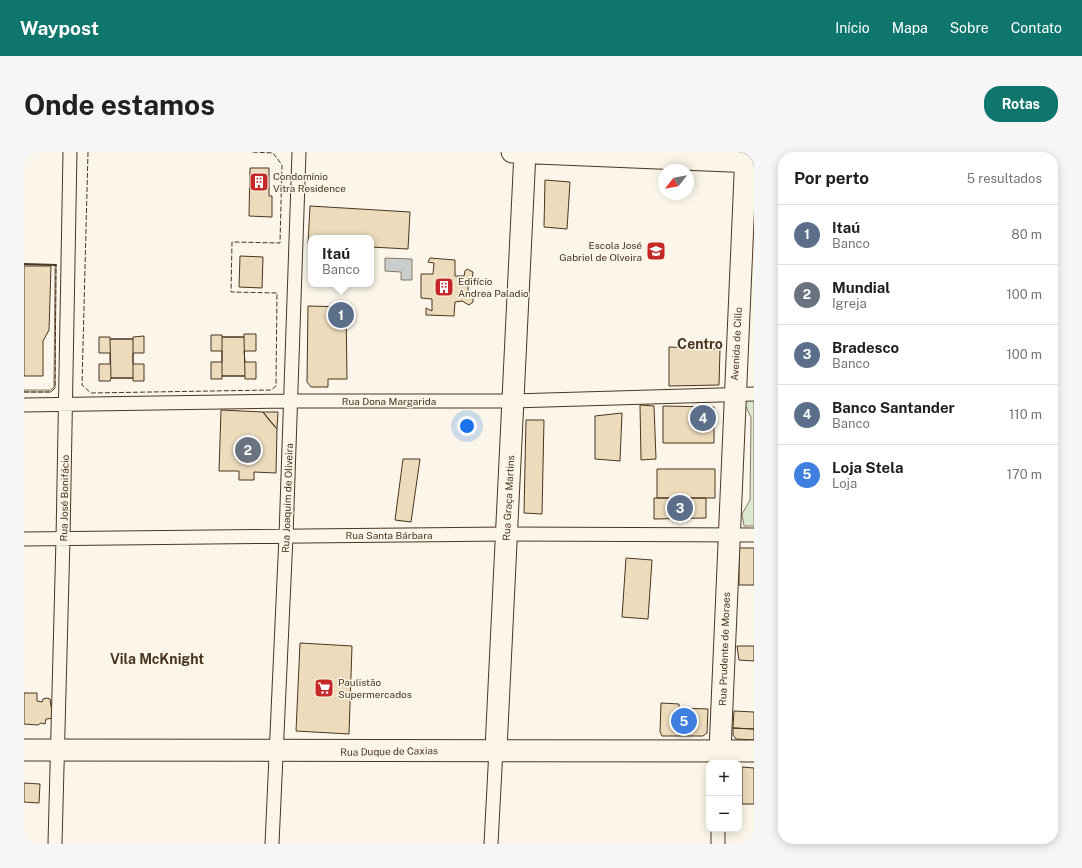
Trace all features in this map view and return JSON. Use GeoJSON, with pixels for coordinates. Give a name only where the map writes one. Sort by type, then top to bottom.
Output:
{"type":"FeatureCollection","features":[{"type":"Feature","properties":{"kind":"main road"},"geometry":{"type":"LineString","coordinates":[[521,152],[748,158]]}},
{"type":"Feature","properties":{"kind":"main road","name":"Rua Graça Martins"},"geometry":{"type":"LineString","coordinates":[[496,750],[512,401],[521,152]]}},
{"type":"Feature","properties":{"kind":"main road","name":"Avenida de Cillo"},"geometry":{"type":"LineString","coordinates":[[728,536],[744,395],[748,158]]}},
{"type":"Feature","properties":{"kind":"main road","name":"Rua Prudente de Moraes"},"geometry":{"type":"LineString","coordinates":[[719,757],[728,536]]}},
{"type":"Feature","properties":{"kind":"main road","name":"Rua Duque de Caxias"},"geometry":{"type":"LineString","coordinates":[[24,750],[275,752],[496,750],[719,757],[754,751]]}},
{"type":"Feature","properties":{"kind":"street","name":"Rua José Bonifácio"},"geometry":{"type":"LineString","coordinates":[[55,844],[66,405],[70,152]]}},
{"type":"Feature","properties":{"kind":"street","name":"Rua Joaquim de Oliveira"},"geometry":{"type":"LineString","coordinates":[[272,844],[286,536],[299,152]]}},
{"type":"Feature","properties":{"kind":"street","name":"Rua Dona Margarida"},"geometry":{"type":"LineString","coordinates":[[24,405],[290,401],[512,401],[744,395]]}},
{"type":"Feature","properties":{"kind":"street","name":"Rua Santa Bárbara"},"geometry":{"type":"LineString","coordinates":[[24,539],[506,534],[754,535]]}},
{"type":"Feature","properties":{"kind":"street","name":"Rua Graça Martins"},"geometry":{"type":"LineString","coordinates":[[491,844],[496,750]]}},
{"type":"Feature","properties":{"kind":"street"},"geometry":{"type":"LineString","coordinates":[[718,832],[718,844]]}},
{"type":"Feature","properties":{"kind":"green space"},"geometry":{"type":"Polygon","coordinates":[[[55,265],[55,388],[51,392],[24,392],[24,390],[50,390],[54,387],[55,265]]]}},
{"type":"Feature","properties":{"kind":"green space"},"geometry":{"type":"Polygon","coordinates":[[[747,399],[754,399],[754,526],[744,526],[742,514],[750,500],[751,417],[745,405],[747,399]]]}},
{"type":"Feature","properties":{"kind":"shaded area"},"geometry":{"type":"Polygon","coordinates":[[[385,258],[412,259],[412,280],[401,280],[401,272],[385,271],[385,258]]]}},
{"type":"Feature","properties":{"kind":"building","name":"Condomínio Vitra Residence"},"geometry":{"type":"Polygon","coordinates":[[[250,168],[269,168],[269,196],[272,196],[272,217],[249,216],[250,168]]]}},
{"type":"Feature","properties":{"kind":"building"},"geometry":{"type":"Polygon","coordinates":[[[545,180],[570,182],[567,229],[544,227],[545,180]]]}},
{"type":"Feature","properties":{"kind":"building"},"geometry":{"type":"Polygon","coordinates":[[[310,206],[410,212],[408,249],[374,247],[374,235],[308,235],[310,206]]]}},
{"type":"Feature","properties":{"kind":"building"},"geometry":{"type":"Polygon","coordinates":[[[240,256],[263,257],[262,288],[239,287],[240,256]]]}},
{"type":"Feature","properties":{"kind":"building","name":"Edifício Andrea Paladio"},"geometry":{"type":"Polygon","coordinates":[[[430,258],[455,260],[455,276],[464,276],[467,269],[473,272],[472,280],[468,280],[468,294],[473,295],[473,302],[469,305],[462,301],[455,302],[454,316],[426,315],[426,308],[432,311],[432,299],[421,298],[421,274],[433,274],[434,263],[428,262],[430,258]]]}},
{"type":"Feature","properties":{"kind":"building"},"geometry":{"type":"Polygon","coordinates":[[[24,266],[51,266],[49,330],[43,341],[43,376],[24,376],[24,266]]]}},
{"type":"Feature","properties":{"kind":"building"},"geometry":{"type":"Polygon","coordinates":[[[308,306],[346,307],[347,379],[328,379],[328,387],[311,387],[307,382],[308,306]]]}},
{"type":"Feature","properties":{"kind":"building"},"geometry":{"type":"Polygon","coordinates":[[[244,334],[256,334],[256,351],[244,351],[245,362],[256,362],[256,379],[245,379],[245,376],[222,376],[222,379],[211,379],[211,362],[222,362],[222,351],[211,351],[211,335],[222,335],[222,337],[244,337],[244,334]]]}},
{"type":"Feature","properties":{"kind":"building"},"geometry":{"type":"Polygon","coordinates":[[[144,336],[144,353],[133,353],[133,364],[144,364],[144,381],[133,381],[133,378],[111,378],[110,381],[99,381],[99,364],[110,364],[110,353],[99,353],[99,337],[110,337],[110,339],[133,339],[133,337],[144,336]]]}},
{"type":"Feature","properties":{"kind":"building"},"geometry":{"type":"Polygon","coordinates":[[[222,337],[244,337],[245,376],[222,376],[222,337]]]}},
{"type":"Feature","properties":{"kind":"building"},"geometry":{"type":"Polygon","coordinates":[[[110,339],[133,339],[133,378],[111,378],[110,339]]]}},
{"type":"Feature","properties":{"kind":"building"},"geometry":{"type":"Polygon","coordinates":[[[669,347],[720,349],[719,385],[669,386],[669,347]]]}},
{"type":"Feature","properties":{"kind":"building"},"geometry":{"type":"Polygon","coordinates":[[[640,405],[654,406],[656,459],[641,460],[640,405]]]}},
{"type":"Feature","properties":{"kind":"building"},"geometry":{"type":"Polygon","coordinates":[[[663,406],[714,407],[714,443],[663,443],[663,406]]]}},
{"type":"Feature","properties":{"kind":"building"},"geometry":{"type":"Polygon","coordinates":[[[221,410],[263,412],[277,429],[276,473],[254,472],[254,480],[239,480],[239,471],[219,471],[221,410]]]}},
{"type":"Feature","properties":{"kind":"building"},"geometry":{"type":"Polygon","coordinates":[[[263,412],[278,412],[277,429],[269,420],[263,412]]]}},
{"type":"Feature","properties":{"kind":"building"},"geometry":{"type":"Polygon","coordinates":[[[622,413],[620,461],[595,459],[595,416],[622,413]]]}},
{"type":"Feature","properties":{"kind":"building"},"geometry":{"type":"Polygon","coordinates":[[[526,420],[544,420],[542,514],[524,513],[526,420]]]}},
{"type":"Feature","properties":{"kind":"building"},"geometry":{"type":"Polygon","coordinates":[[[403,459],[420,459],[411,522],[395,520],[403,459]]]}},
{"type":"Feature","properties":{"kind":"building"},"geometry":{"type":"Polygon","coordinates":[[[657,469],[715,469],[715,498],[657,498],[657,469]]]}},
{"type":"Feature","properties":{"kind":"building"},"geometry":{"type":"Polygon","coordinates":[[[654,498],[706,498],[706,518],[654,519],[654,498]]]}},
{"type":"Feature","properties":{"kind":"building"},"geometry":{"type":"Polygon","coordinates":[[[739,548],[754,548],[754,585],[739,585],[739,548]]]}},
{"type":"Feature","properties":{"kind":"building"},"geometry":{"type":"Polygon","coordinates":[[[626,558],[652,560],[648,619],[622,617],[626,558]]]}},
{"type":"Feature","properties":{"kind":"building","name":"Paulistão Supermercados"},"geometry":{"type":"Polygon","coordinates":[[[300,643],[352,646],[349,734],[296,731],[300,643]]]}},
{"type":"Feature","properties":{"kind":"building"},"geometry":{"type":"Polygon","coordinates":[[[737,646],[754,646],[754,661],[739,660],[737,646]]]}},
{"type":"Feature","properties":{"kind":"building"},"geometry":{"type":"Polygon","coordinates":[[[24,693],[37,693],[37,701],[42,702],[43,699],[50,699],[51,707],[54,707],[54,718],[46,719],[45,724],[24,724],[24,693]]]}},
{"type":"Feature","properties":{"kind":"building"},"geometry":{"type":"Polygon","coordinates":[[[661,703],[679,704],[679,708],[708,709],[707,733],[703,736],[662,736],[660,732],[661,703]]]}},
{"type":"Feature","properties":{"kind":"building"},"geometry":{"type":"Polygon","coordinates":[[[734,711],[754,712],[754,729],[733,728],[734,711]]]}},
{"type":"Feature","properties":{"kind":"building"},"geometry":{"type":"Polygon","coordinates":[[[733,728],[754,729],[754,740],[736,739],[733,735],[733,728]]]}},
{"type":"Feature","properties":{"kind":"building"},"geometry":{"type":"Polygon","coordinates":[[[742,767],[754,768],[754,804],[742,804],[742,767]]]}},
{"type":"Feature","properties":{"kind":"building"},"geometry":{"type":"Polygon","coordinates":[[[24,783],[40,784],[39,803],[24,802],[24,783]]]}},
{"type":"Feature","properties":{"kind":"fence"},"geometry":{"type":"LineString","coordinates":[[88,152],[82,385],[91,393],[271,390],[276,386],[277,293],[231,292],[232,242],[280,243],[282,165],[273,153],[252,152]]}},
{"type":"Feature","properties":{"kind":"fence"},"geometry":{"type":"LineString","coordinates":[[24,392],[51,392],[55,388],[56,265]]}},
{"type":"Feature","properties":{"kind":"wall"},"geometry":{"type":"LineString","coordinates":[[24,264],[56,265]]}},
{"type":"Feature","properties":{"kind":"place","name":"Condomínio Vitra Residence"},"geometry":{"type":"Point","coordinates":[259,182]}},
{"type":"Feature","properties":{"kind":"place","name":"Escola José Gabriel de Olveira"},"geometry":{"type":"Point","coordinates":[656,251]}},
{"type":"Feature","properties":{"kind":"place","name":"Edifício Andrea Paladio"},"geometry":{"type":"Point","coordinates":[444,287]}},
{"type":"Feature","properties":{"kind":"place","name":"Itaú"},"geometry":{"type":"Point","coordinates":[341,315]}},
{"type":"Feature","properties":{"kind":"place","name":"Banco Santander"},"geometry":{"type":"Point","coordinates":[703,418]}},
{"type":"Feature","properties":{"kind":"place","name":"Mundial"},"geometry":{"type":"Point","coordinates":[248,450]}},
{"type":"Feature","properties":{"kind":"place","name":"Bradesco"},"geometry":{"type":"Point","coordinates":[680,508]}},
{"type":"Feature","properties":{"kind":"place","name":"Paulistão Supermercados"},"geometry":{"type":"Point","coordinates":[324,688]}},
{"type":"Feature","properties":{"kind":"place","name":"Loja Stela"},"geometry":{"type":"Point","coordinates":[684,721]}},
{"type":"Feature","properties":{"kind":"district","name":"Centro"},"geometry":{"type":"Point","coordinates":[700,344]}},
{"type":"Feature","properties":{"kind":"district","name":"Vila McKnight"},"geometry":{"type":"Point","coordinates":[157,659]}}]}
